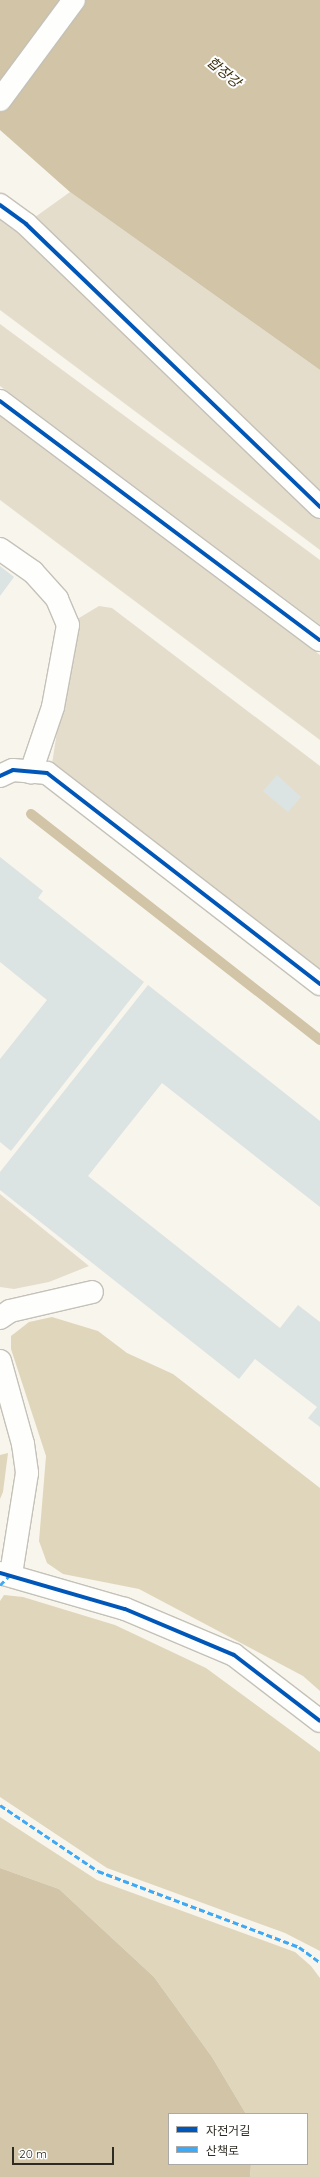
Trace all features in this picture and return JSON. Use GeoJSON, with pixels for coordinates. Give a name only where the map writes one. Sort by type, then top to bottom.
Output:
{"type":"FeatureCollection","features":[{"type":"Feature","properties":{"kind":"street"},"geometry":{"type":"LineString","coordinates":[[0,100],[74,0]]}},
{"type":"Feature","properties":{"kind":"street"},"geometry":{"type":"LineString","coordinates":[[0,205],[26,224],[320,508]]}},
{"type":"Feature","properties":{"kind":"street"},"geometry":{"type":"LineString","coordinates":[[0,401],[320,640]]}},
{"type":"Feature","properties":{"kind":"street"},"geometry":{"type":"LineString","coordinates":[[0,548],[42,583],[57,599],[68,625],[53,707],[31,772]]}},
{"type":"Feature","properties":{"kind":"street"},"geometry":{"type":"LineString","coordinates":[[0,776],[13,770],[47,773],[320,984]]}},
{"type":"Feature","properties":{"kind":"street"},"geometry":{"type":"LineString","coordinates":[[0,1318],[10,1310],[92,1292]]}},
{"type":"Feature","properties":{"kind":"street"},"geometry":{"type":"LineString","coordinates":[[0,1361],[23,1444],[27,1473],[6,1574],[125,1609],[234,1656],[320,1721]]}},
{"type":"Feature","properties":{"kind":"shaded area"},"geometry":{"type":"Polygon","coordinates":[[[70,192],[320,370],[320,497],[31,220],[70,192]]]}},
{"type":"Feature","properties":{"kind":"shaded area"},"geometry":{"type":"Polygon","coordinates":[[[0,218],[30,240],[320,519],[320,550],[0,310],[0,218]]]}},
{"type":"Feature","properties":{"kind":"shaded area"},"geometry":{"type":"Polygon","coordinates":[[[0,324],[320,560],[320,625],[0,386],[0,324]]]}},
{"type":"Feature","properties":{"kind":"shaded area"},"geometry":{"type":"Polygon","coordinates":[[[0,414],[320,655],[320,740],[0,500],[0,414]]]}},
{"type":"Feature","properties":{"kind":"shaded area"},"geometry":{"type":"Polygon","coordinates":[[[99,606],[112,608],[320,766],[320,970],[52,764],[74,621],[99,606]]]}},
{"type":"Feature","properties":{"kind":"shaded area"},"geometry":{"type":"Polygon","coordinates":[[[0,1194],[89,1266],[49,1282],[14,1289],[0,1287],[0,1194]]]}},
{"type":"Feature","properties":{"kind":"shaded area"},"geometry":{"type":"Polygon","coordinates":[[[52,1317],[98,1331],[127,1353],[173,1374],[320,1488],[320,1691],[303,1676],[139,1589],[63,1574],[47,1563],[39,1541],[46,1456],[11,1349],[11,1336],[29,1322],[52,1317]]]}},
{"type":"Feature","properties":{"kind":"shaded area"},"geometry":{"type":"Polygon","coordinates":[[[8,1453],[3,1492],[0,1499],[0,1455],[8,1453]]]}},
{"type":"Feature","properties":{"kind":"shaded area"},"geometry":{"type":"Polygon","coordinates":[[[4,1595],[23,1597],[115,1625],[206,1668],[320,1752],[320,1951],[285,1933],[107,1868],[0,1797],[0,1601],[4,1595]]]}},
{"type":"Feature","properties":{"kind":"shaded area"},"geometry":{"type":"Polygon","coordinates":[[[0,1817],[97,1880],[295,1952],[311,1966],[320,1978],[320,2177],[250,2177],[251,2165],[308,2165],[308,2113],[245,2113],[212,2057],[154,1977],[59,1889],[0,1868],[0,1817]]]}},
{"type":"Feature","properties":{"kind":"water","name":"합장강"},"geometry":{"type":"Polygon","coordinates":[[[0,0],[320,0],[320,370],[70,192],[0,130],[0,0]]]}},
{"type":"Feature","properties":{"kind":"water"},"geometry":{"type":"Polygon","coordinates":[[[0,1868],[59,1889],[154,1977],[212,2057],[245,2113],[168,2113],[168,2165],[251,2165],[250,2177],[0,2177],[0,1868]]]}},
{"type":"Feature","properties":{"kind":"building"},"geometry":{"type":"Polygon","coordinates":[[[0,566],[14,577],[0,596],[0,566]]]}},
{"type":"Feature","properties":{"kind":"building"},"geometry":{"type":"Polygon","coordinates":[[[277,775],[301,797],[288,812],[263,791],[277,775]]]}},
{"type":"Feature","properties":{"kind":"building"},"geometry":{"type":"Polygon","coordinates":[[[0,857],[43,891],[38,898],[144,982],[11,1151],[0,1142],[0,1059],[47,1000],[0,962],[0,857]]]}},
{"type":"Feature","properties":{"kind":"building"},"geometry":{"type":"Polygon","coordinates":[[[148,985],[320,1121],[320,1207],[162,1083],[88,1176],[280,1328],[298,1305],[320,1322],[320,1427],[308,1418],[317,1407],[255,1359],[239,1379],[0,1190],[0,1172],[148,985]]]}},
{"type":"Feature","properties":{"kind":"waterway"},"geometry":{"type":"LineString","coordinates":[[31,814],[320,1040]]}},
{"type":"Feature","properties":{"kind":"marked path"},"geometry":{"type":"LineString","coordinates":[[0,1585],[11,1574]]}},
{"type":"Feature","properties":{"kind":"marked path"},"geometry":{"type":"LineString","coordinates":[[0,1805],[98,1871],[299,1947],[320,1962]]}},
{"type":"Feature","properties":{"kind":"cycle path"},"geometry":{"type":"LineString","coordinates":[[0,205],[26,224],[320,507]]}},
{"type":"Feature","properties":{"kind":"cycle path"},"geometry":{"type":"LineString","coordinates":[[0,401],[320,640]]}},
{"type":"Feature","properties":{"kind":"cycle path"},"geometry":{"type":"LineString","coordinates":[[0,776],[13,770],[47,773],[320,984]]}},
{"type":"Feature","properties":{"kind":"cycle path"},"geometry":{"type":"LineString","coordinates":[[0,1573],[125,1609],[234,1655],[320,1721]]}}]}
